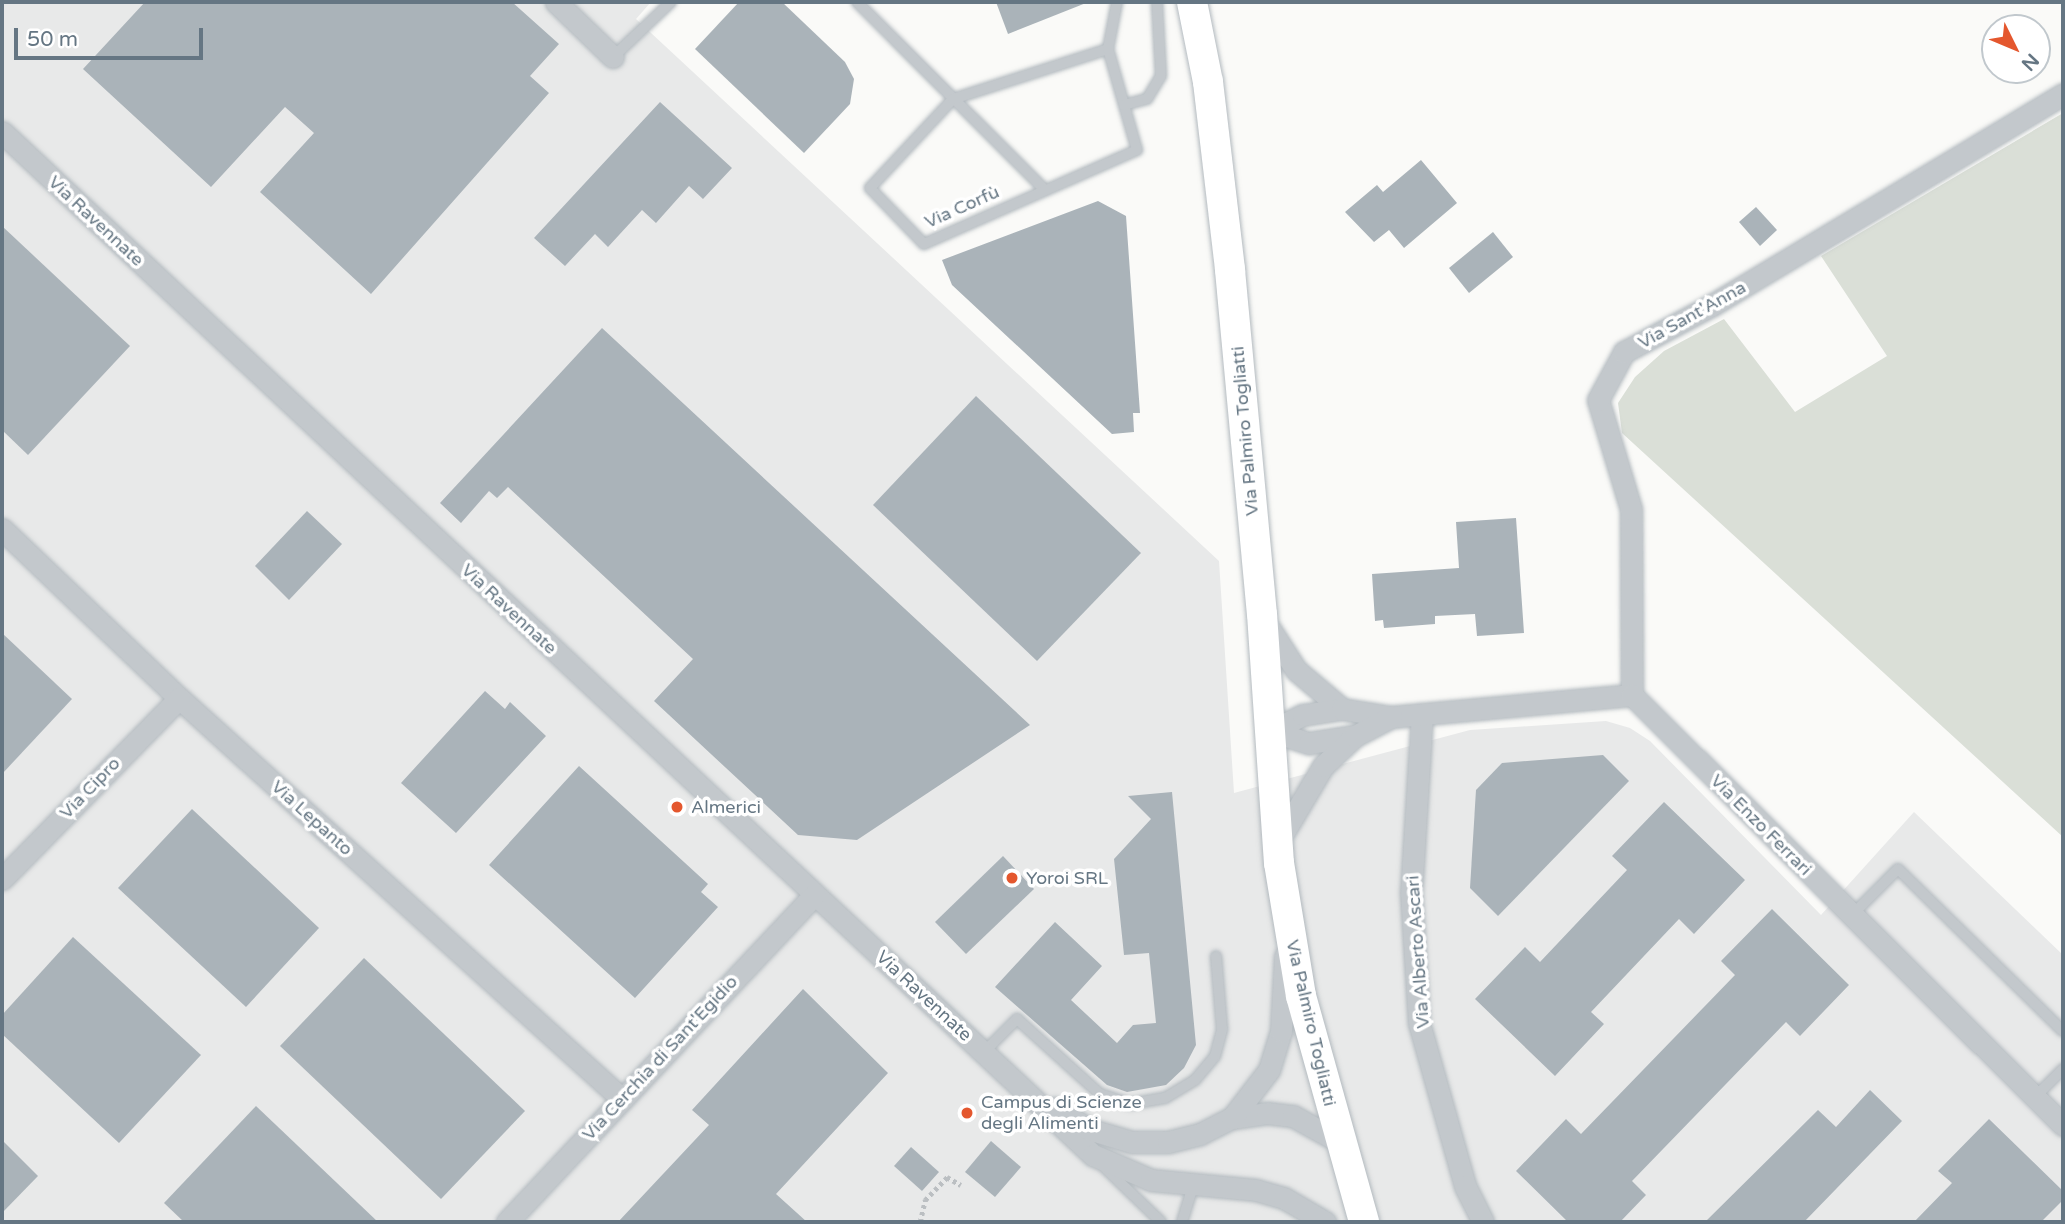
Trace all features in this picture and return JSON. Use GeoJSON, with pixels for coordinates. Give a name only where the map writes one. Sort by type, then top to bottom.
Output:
{"type":"FeatureCollection","features":[{"type":"Feature","properties":{"kind":"main road","name":"Via Palmiro Togliatti"},"geometry":{"type":"LineString","coordinates":[[1192,2],[1208,82],[1230,270],[1262,614],[1278,853],[1301,996],[1338,1141]]}},
{"type":"Feature","properties":{"kind":"main road"},"geometry":{"type":"LineString","coordinates":[[1338,1141],[1364,1222]]}},
{"type":"Feature","properties":{"kind":"street"},"geometry":{"type":"LineString","coordinates":[[556,2],[613,57]]}},
{"type":"Feature","properties":{"kind":"street","name":"Via Sant'Anna"},"geometry":{"type":"LineString","coordinates":[[1632,695],[1631,509],[1598,400],[1624,352],[1712,305],[2063,94]]}},
{"type":"Feature","properties":{"kind":"street","name":"Via Ravennate"},"geometry":{"type":"LineString","coordinates":[[2,132],[1093,1155],[1151,1180],[1222,1184],[1284,1198],[1325,1222]]}},
{"type":"Feature","properties":{"kind":"street","name":"Via Lepanto"},"geometry":{"type":"LineString","coordinates":[[3,532],[179,698],[622,1099]]}},
{"type":"Feature","properties":{"kind":"street"},"geometry":{"type":"LineString","coordinates":[[1262,614],[1296,670],[1342,709]]}},
{"type":"Feature","properties":{"kind":"street"},"geometry":{"type":"LineString","coordinates":[[1271,731],[1303,715],[1342,709],[1391,717],[1632,695]]}},
{"type":"Feature","properties":{"kind":"street","name":"Via Enzo Ferrari"},"geometry":{"type":"LineString","coordinates":[[1632,695],[2063,1125]]}},
{"type":"Feature","properties":{"kind":"street","name":"Via Cipro"},"geometry":{"type":"LineString","coordinates":[[2,879],[179,698]]}},
{"type":"Feature","properties":{"kind":"street","name":"Via Alberto Ascari"},"geometry":{"type":"LineString","coordinates":[[1422,714],[1410,892],[1419,1023],[1465,1186],[1483,1222]]}},
{"type":"Feature","properties":{"kind":"street"},"geometry":{"type":"LineString","coordinates":[[1278,853],[1323,766],[1355,736],[1391,717]]}},
{"type":"Feature","properties":{"kind":"street"},"geometry":{"type":"LineString","coordinates":[[1271,731],[1308,743],[1355,736]]}},
{"type":"Feature","properties":{"kind":"street","name":"Via Palmiro Togliatti"},"geometry":{"type":"LineString","coordinates":[[1278,853],[1286,951],[1281,1031]]}},
{"type":"Feature","properties":{"kind":"street","name":"Via Cerchia di Sant'Egidio"},"geometry":{"type":"LineString","coordinates":[[507,1222],[814,895]]}},
{"type":"Feature","properties":{"kind":"street","name":"Via Ravennate"},"geometry":{"type":"LineString","coordinates":[[1232,1118],[1269,1070],[1281,1031]]}},
{"type":"Feature","properties":{"kind":"street","name":"Via Ravennate"},"geometry":{"type":"LineString","coordinates":[[1018,1083],[1088,1129],[1132,1142],[1168,1142],[1200,1134],[1232,1118],[1267,1113],[1293,1116],[1338,1141]]}},
{"type":"Feature","properties":{"kind":"lane"},"geometry":{"type":"LineString","coordinates":[[613,57],[671,2]]}},
{"type":"Feature","properties":{"kind":"lane"},"geometry":{"type":"LineString","coordinates":[[857,2],[1045,190]]}},
{"type":"Feature","properties":{"kind":"lane"},"geometry":{"type":"LineString","coordinates":[[1108,49],[1117,2]]}},
{"type":"Feature","properties":{"kind":"lane"},"geometry":{"type":"LineString","coordinates":[[1124,105],[1147,99],[1161,76],[1157,2]]}},
{"type":"Feature","properties":{"kind":"lane","name":"Via Corfù"},"geometry":{"type":"LineString","coordinates":[[1108,49],[1137,150],[924,244],[870,188],[953,99],[1108,49]]}},
{"type":"Feature","properties":{"kind":"lane"},"geometry":{"type":"LineString","coordinates":[[1851,916],[1898,869],[2063,1031]]}},
{"type":"Feature","properties":{"kind":"lane"},"geometry":{"type":"LineString","coordinates":[[984,1052],[1017,1019],[1100,1094],[1130,1104],[1176,1094],[1215,1056],[1223,1029],[1216,956]]}},
{"type":"Feature","properties":{"kind":"lane"},"geometry":{"type":"LineString","coordinates":[[2035,1097],[2063,1069]]}},
{"type":"Feature","properties":{"kind":"lane"},"geometry":{"type":"LineString","coordinates":[[1093,1155],[1161,1222]]}},
{"type":"Feature","properties":{"kind":"lane"},"geometry":{"type":"LineString","coordinates":[[1182,1222],[1194,1183]]}},
{"type":"Feature","properties":{"kind":"path"},"geometry":{"type":"LineString","coordinates":[[920,1222],[925,1200],[947,1177],[961,1185]]}},
{"type":"Feature","properties":{"kind":"shaded area"},"geometry":{"type":"Polygon","coordinates":[[[2,2],[651,2],[636,19],[1219,561],[1234,793],[1470,730],[1606,721],[1630,728],[1650,741],[1821,915],[1914,812],[2063,955],[2063,1222],[2,1222],[2,2]]]}},
{"type":"Feature","properties":{"kind":"shaded area"},"geometry":{"type":"Polygon","coordinates":[[[2063,113],[2063,837],[1622,433],[1618,403],[1635,377],[1664,351],[1724,319],[1795,412],[1887,356],[1821,256],[2063,113]]]}},
{"type":"Feature","properties":{"kind":"building"},"geometry":{"type":"Polygon","coordinates":[[[145,2],[512,2],[559,44],[530,76],[549,93],[371,294],[260,192],[314,133],[285,107],[211,187],[83,69],[145,2]]]}},
{"type":"Feature","properties":{"kind":"building"},"geometry":{"type":"Polygon","coordinates":[[[739,2],[782,2],[845,62],[854,79],[850,104],[804,153],[695,49],[739,2]]]}},
{"type":"Feature","properties":{"kind":"building"},"geometry":{"type":"Polygon","coordinates":[[[996,2],[1085,2],[1086,3],[1008,34],[996,2]]]}},
{"type":"Feature","properties":{"kind":"building"},"geometry":{"type":"Polygon","coordinates":[[[660,102],[732,168],[703,199],[689,186],[656,223],[642,210],[608,247],[595,234],[565,266],[534,238],[660,102]]]}},
{"type":"Feature","properties":{"kind":"building"},"geometry":{"type":"Polygon","coordinates":[[[1421,160],[1457,203],[1404,248],[1389,230],[1374,242],[1345,212],[1377,185],[1383,192],[1421,160]]]}},
{"type":"Feature","properties":{"kind":"building"},"geometry":{"type":"Polygon","coordinates":[[[1098,201],[1126,216],[1140,413],[1133,413],[1134,432],[1112,434],[952,285],[942,260],[1098,201]]]}},
{"type":"Feature","properties":{"kind":"building"},"geometry":{"type":"Polygon","coordinates":[[[1756,207],[1777,230],[1760,246],[1739,222],[1756,207]]]}},
{"type":"Feature","properties":{"kind":"building"},"geometry":{"type":"Polygon","coordinates":[[[2,226],[130,346],[28,455],[2,430],[2,226]]]}},
{"type":"Feature","properties":{"kind":"building"},"geometry":{"type":"Polygon","coordinates":[[[1493,232],[1513,257],[1469,293],[1449,268],[1493,232]]]}},
{"type":"Feature","properties":{"kind":"building"},"geometry":{"type":"Polygon","coordinates":[[[602,328],[1030,725],[857,840],[798,835],[654,701],[693,659],[508,487],[497,498],[489,491],[461,523],[440,503],[602,328]]]}},
{"type":"Feature","properties":{"kind":"building"},"geometry":{"type":"Polygon","coordinates":[[[976,396],[1141,553],[1037,661],[873,505],[976,396]]]}},
{"type":"Feature","properties":{"kind":"building"},"geometry":{"type":"Polygon","coordinates":[[[307,511],[342,544],[289,600],[255,566],[307,511]]]}},
{"type":"Feature","properties":{"kind":"building"},"geometry":{"type":"Polygon","coordinates":[[[1516,518],[1524,633],[1477,636],[1475,614],[1435,616],[1435,624],[1384,628],[1383,620],[1375,621],[1372,574],[1459,568],[1456,522],[1516,518]]]}},
{"type":"Feature","properties":{"kind":"building"},"geometry":{"type":"Polygon","coordinates":[[[2,633],[72,699],[2,774],[2,633]]]}},
{"type":"Feature","properties":{"kind":"building"},"geometry":{"type":"Polygon","coordinates":[[[485,691],[505,709],[510,702],[546,736],[456,833],[401,783],[485,691]]]}},
{"type":"Feature","properties":{"kind":"building"},"geometry":{"type":"Polygon","coordinates":[[[1603,755],[1629,781],[1498,916],[1470,888],[1476,790],[1502,763],[1603,755]]]}},
{"type":"Feature","properties":{"kind":"building"},"geometry":{"type":"Polygon","coordinates":[[[579,766],[708,884],[701,892],[718,907],[635,998],[489,865],[579,766]]]}},
{"type":"Feature","properties":{"kind":"building"},"geometry":{"type":"Polygon","coordinates":[[[1172,792],[1196,1045],[1184,1068],[1166,1085],[1127,1092],[1107,1085],[995,987],[1055,922],[1102,966],[1071,1000],[1117,1043],[1133,1025],[1156,1023],[1149,953],[1124,955],[1114,859],[1151,819],[1128,796],[1172,792]]]}},
{"type":"Feature","properties":{"kind":"building"},"geometry":{"type":"Polygon","coordinates":[[[1664,802],[1745,880],[1694,934],[1679,919],[1591,1012],[1604,1024],[1555,1076],[1475,999],[1525,947],[1540,962],[1627,870],[1612,856],[1664,802]]]}},
{"type":"Feature","properties":{"kind":"building"},"geometry":{"type":"Polygon","coordinates":[[[192,809],[319,928],[246,1007],[118,888],[192,809]]]}},
{"type":"Feature","properties":{"kind":"building"},"geometry":{"type":"Polygon","coordinates":[[[1003,856],[1034,889],[966,954],[935,922],[1003,856]]]}},
{"type":"Feature","properties":{"kind":"building"},"geometry":{"type":"Polygon","coordinates":[[[1772,909],[1849,985],[1800,1036],[1786,1022],[1632,1181],[1646,1195],[1620,1222],[1568,1222],[1516,1171],[1566,1119],[1581,1134],[1735,975],[1721,961],[1772,909]]]}},
{"type":"Feature","properties":{"kind":"building"},"geometry":{"type":"Polygon","coordinates":[[[73,937],[201,1055],[119,1143],[2,1034],[2,1015],[73,937]]]}},
{"type":"Feature","properties":{"kind":"building"},"geometry":{"type":"Polygon","coordinates":[[[364,958],[525,1111],[441,1199],[280,1046],[364,958]]]}},
{"type":"Feature","properties":{"kind":"building"},"geometry":{"type":"Polygon","coordinates":[[[803,989],[888,1073],[776,1194],[807,1222],[618,1222],[709,1125],[692,1110],[803,989]]]}},
{"type":"Feature","properties":{"kind":"building"},"geometry":{"type":"Polygon","coordinates":[[[1870,1090],[1902,1121],[1804,1222],[1705,1222],[1818,1110],[1836,1127],[1870,1090]]]}},
{"type":"Feature","properties":{"kind":"building"},"geometry":{"type":"Polygon","coordinates":[[[256,1106],[378,1222],[184,1222],[164,1203],[256,1106]]]}},
{"type":"Feature","properties":{"kind":"building"},"geometry":{"type":"Polygon","coordinates":[[[1989,1119],[2063,1191],[2063,1200],[2041,1222],[1914,1222],[1952,1183],[1938,1171],[1989,1119]]]}},
{"type":"Feature","properties":{"kind":"building"},"geometry":{"type":"Polygon","coordinates":[[[2,1140],[38,1176],[2,1213],[2,1140]]]}},
{"type":"Feature","properties":{"kind":"building"},"geometry":{"type":"Polygon","coordinates":[[[991,1141],[1021,1167],[995,1197],[965,1172],[991,1141]]]}},
{"type":"Feature","properties":{"kind":"building"},"geometry":{"type":"Polygon","coordinates":[[[911,1147],[939,1172],[922,1191],[894,1166],[911,1147]]]}},
{"type":"Feature","properties":{"kind":"place","name":"Almerici"},"geometry":{"type":"Point","coordinates":[677,807]}},
{"type":"Feature","properties":{"kind":"place","name":"Yoroi SRL"},"geometry":{"type":"Point","coordinates":[1012,878]}},
{"type":"Feature","properties":{"kind":"place","name":"Campus di Scienze degli Alimenti"},"geometry":{"type":"Point","coordinates":[967,1113]}}]}
